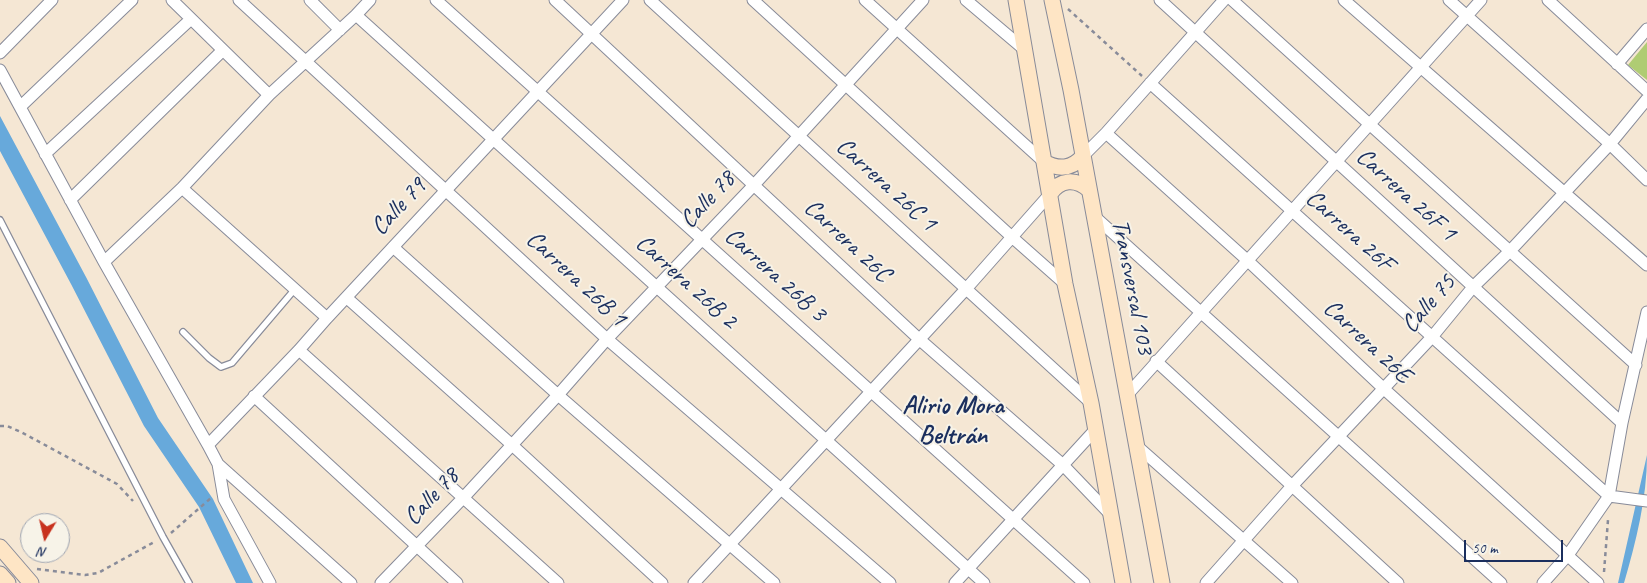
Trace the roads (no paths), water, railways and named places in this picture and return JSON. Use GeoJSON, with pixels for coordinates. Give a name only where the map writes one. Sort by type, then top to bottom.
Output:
{"type":"FeatureCollection","features":[{"type":"Feature","properties":{"kind":"street"},"geometry":{"type":"LineString","coordinates":[[0,52],[52,0]]}},
{"type":"Feature","properties":{"kind":"street"},"geometry":{"type":"LineString","coordinates":[[20,107],[132,0]]}},
{"type":"Feature","properties":{"kind":"street"},"geometry":{"type":"LineString","coordinates":[[172,0],[269,95]]}},
{"type":"Feature","properties":{"kind":"street","name":"Carrera 26B 1"},"geometry":{"type":"LineString","coordinates":[[239,0],[607,339],[890,583]]}},
{"type":"Feature","properties":{"kind":"street"},"geometry":{"type":"LineString","coordinates":[[310,0],[340,30]]}},
{"type":"Feature","properties":{"kind":"street"},"geometry":{"type":"LineString","coordinates":[[104,262],[182,188],[269,95],[370,0]]}},
{"type":"Feature","properties":{"kind":"street","name":"Carrera 26B 3"},"geometry":{"type":"LineString","coordinates":[[436,0],[1084,583]]}},
{"type":"Feature","properties":{"kind":"street","name":"Carrera 26C"},"geometry":{"type":"LineString","coordinates":[[555,0],[920,339],[1063,465],[1109,513]]}},
{"type":"Feature","properties":{"kind":"street","name":"Calle 79"},"geometry":{"type":"LineString","coordinates":[[208,445],[299,350],[392,247],[623,0]]}},
{"type":"Feature","properties":{"kind":"street","name":"Carrera 26C 1"},"geometry":{"type":"LineString","coordinates":[[650,0],[1090,403]]}},
{"type":"Feature","properties":{"kind":"street"},"geometry":{"type":"LineString","coordinates":[[753,0],[1012,238],[1065,284]]}},
{"type":"Feature","properties":{"kind":"street"},"geometry":{"type":"LineString","coordinates":[[865,0],[1044,162],[1061,168],[1077,162],[1106,133],[1224,0]]}},
{"type":"Feature","properties":{"kind":"street","name":"Calle 78"},"geometry":{"type":"LineString","coordinates":[[381,583],[464,497],[607,339],[754,185],[923,0]]}},
{"type":"Feature","properties":{"kind":"street"},"geometry":{"type":"LineString","coordinates":[[966,0],[1025,50]]}},
{"type":"Feature","properties":{"kind":"street"},"geometry":{"type":"LineString","coordinates":[[1016,0],[1065,284],[1090,403],[1123,583]]}},
{"type":"Feature","properties":{"kind":"street","name":"Carrera 26F 1"},"geometry":{"type":"LineString","coordinates":[[1160,0],[1622,423]]}},
{"type":"Feature","properties":{"kind":"street"},"geometry":{"type":"LineString","coordinates":[[1232,0],[1636,365]]}},
{"type":"Feature","properties":{"kind":"street"},"geometry":{"type":"LineString","coordinates":[[1344,0],[1647,265]]}},
{"type":"Feature","properties":{"kind":"street"},"geometry":{"type":"LineString","coordinates":[[1449,0],[1610,144],[1647,180]]}},
{"type":"Feature","properties":{"kind":"street"},"geometry":{"type":"LineString","coordinates":[[1128,394],[1481,0]]}},
{"type":"Feature","properties":{"kind":"street"},"geometry":{"type":"LineString","coordinates":[[1548,0],[1647,90]]}},
{"type":"Feature","properties":{"kind":"street","name":"Transversal 103"},"geometry":{"type":"LineString","coordinates":[[1059,3],[1089,190],[1162,583]]}},
{"type":"Feature","properties":{"kind":"street","name":"Carrera 26B 2"},"geometry":{"type":"LineString","coordinates":[[356,15],[984,583]]}},
{"type":"Feature","properties":{"kind":"street"},"geometry":{"type":"LineString","coordinates":[[45,154],[190,19]]}},
{"type":"Feature","properties":{"kind":"street"},"geometry":{"type":"LineString","coordinates":[[1617,64],[1647,29]]}},
{"type":"Feature","properties":{"kind":"street"},"geometry":{"type":"LineString","coordinates":[[70,200],[223,50]]}},
{"type":"Feature","properties":{"kind":"street"},"geometry":{"type":"LineString","coordinates":[[0,70],[104,262],[208,445],[218,464],[224,499],[270,583]]}},
{"type":"Feature","properties":{"kind":"street","name":"Carrera 26F"},"geometry":{"type":"LineString","coordinates":[[1150,83],[1609,496]]}},
{"type":"Feature","properties":{"kind":"street","name":"Calle 75"},"geometry":{"type":"LineString","coordinates":[[1206,583],[1292,486],[1432,337],[1473,286],[1510,251],[1610,144],[1647,99]]}},
{"type":"Feature","properties":{"kind":"street","name":"Carrera 26E"},"geometry":{"type":"LineString","coordinates":[[1106,133],[1568,555],[1601,578]]}},
{"type":"Feature","properties":{"kind":"street"},"geometry":{"type":"LineString","coordinates":[[694,583],[966,289],[1059,184],[1072,181],[1084,185],[1089,190]]}},
{"type":"Feature","properties":{"kind":"street"},"geometry":{"type":"LineString","coordinates":[[182,188],[327,318]]}},
{"type":"Feature","properties":{"kind":"street"},"geometry":{"type":"LineString","coordinates":[[1094,216],[1501,583]]}},
{"type":"Feature","properties":{"kind":"street"},"geometry":{"type":"LineString","coordinates":[[392,247],[774,583]]}},
{"type":"Feature","properties":{"kind":"street"},"geometry":{"type":"LineString","coordinates":[[347,298],[511,444],[662,583]]}},
{"type":"Feature","properties":{"kind":"street"},"geometry":{"type":"LineString","coordinates":[[1543,583],[1568,555],[1609,496],[1622,423],[1647,312]]}},
{"type":"Feature","properties":{"kind":"street"},"geometry":{"type":"LineString","coordinates":[[299,350],[558,583]]}},
{"type":"Feature","properties":{"kind":"street"},"geometry":{"type":"LineString","coordinates":[[1156,362],[1398,583]]}},
{"type":"Feature","properties":{"kind":"street"},"geometry":{"type":"LineString","coordinates":[[254,396],[457,583]]}},
{"type":"Feature","properties":{"kind":"street"},"geometry":{"type":"LineString","coordinates":[[955,583],[1095,430]]}},
{"type":"Feature","properties":{"kind":"street"},"geometry":{"type":"LineString","coordinates":[[1137,446],[1292,583]]}},
{"type":"Feature","properties":{"kind":"street"},"geometry":{"type":"LineString","coordinates":[[218,464],[351,583]]}},
{"type":"Feature","properties":{"kind":"street"},"geometry":{"type":"LineString","coordinates":[[1609,496],[1647,501]]}},
{"type":"Feature","properties":{"kind":"street"},"geometry":{"type":"LineString","coordinates":[[0,547],[31,583]]}},
{"type":"Feature","properties":{"kind":"street"},"geometry":{"type":"LineString","coordinates":[[0,574],[8,583]]}},
{"type":"Feature","properties":{"kind":"lane"},"geometry":{"type":"LineString","coordinates":[[0,220],[163,537],[189,583]]}},
{"type":"Feature","properties":{"kind":"lane"},"geometry":{"type":"LineString","coordinates":[[183,332],[209,358],[222,367],[232,364],[296,289]]}},
{"type":"Feature","properties":{"kind":"water"},"geometry":{"type":"Polygon","coordinates":[[[0,116],[86,277],[158,418],[213,499],[253,583],[236,583],[199,507],[144,426],[0,151],[0,116]]]}},
{"type":"Feature","properties":{"kind":"water"},"geometry":{"type":"Polygon","coordinates":[[[1647,455],[1643,504],[1637,536],[1624,583],[1618,583],[1647,455]]]}},
{"type":"Feature","properties":{"kind":"district","name":"Alirio Mora Beltrán"},"geometry":{"type":"Point","coordinates":[953,421]}}]}
